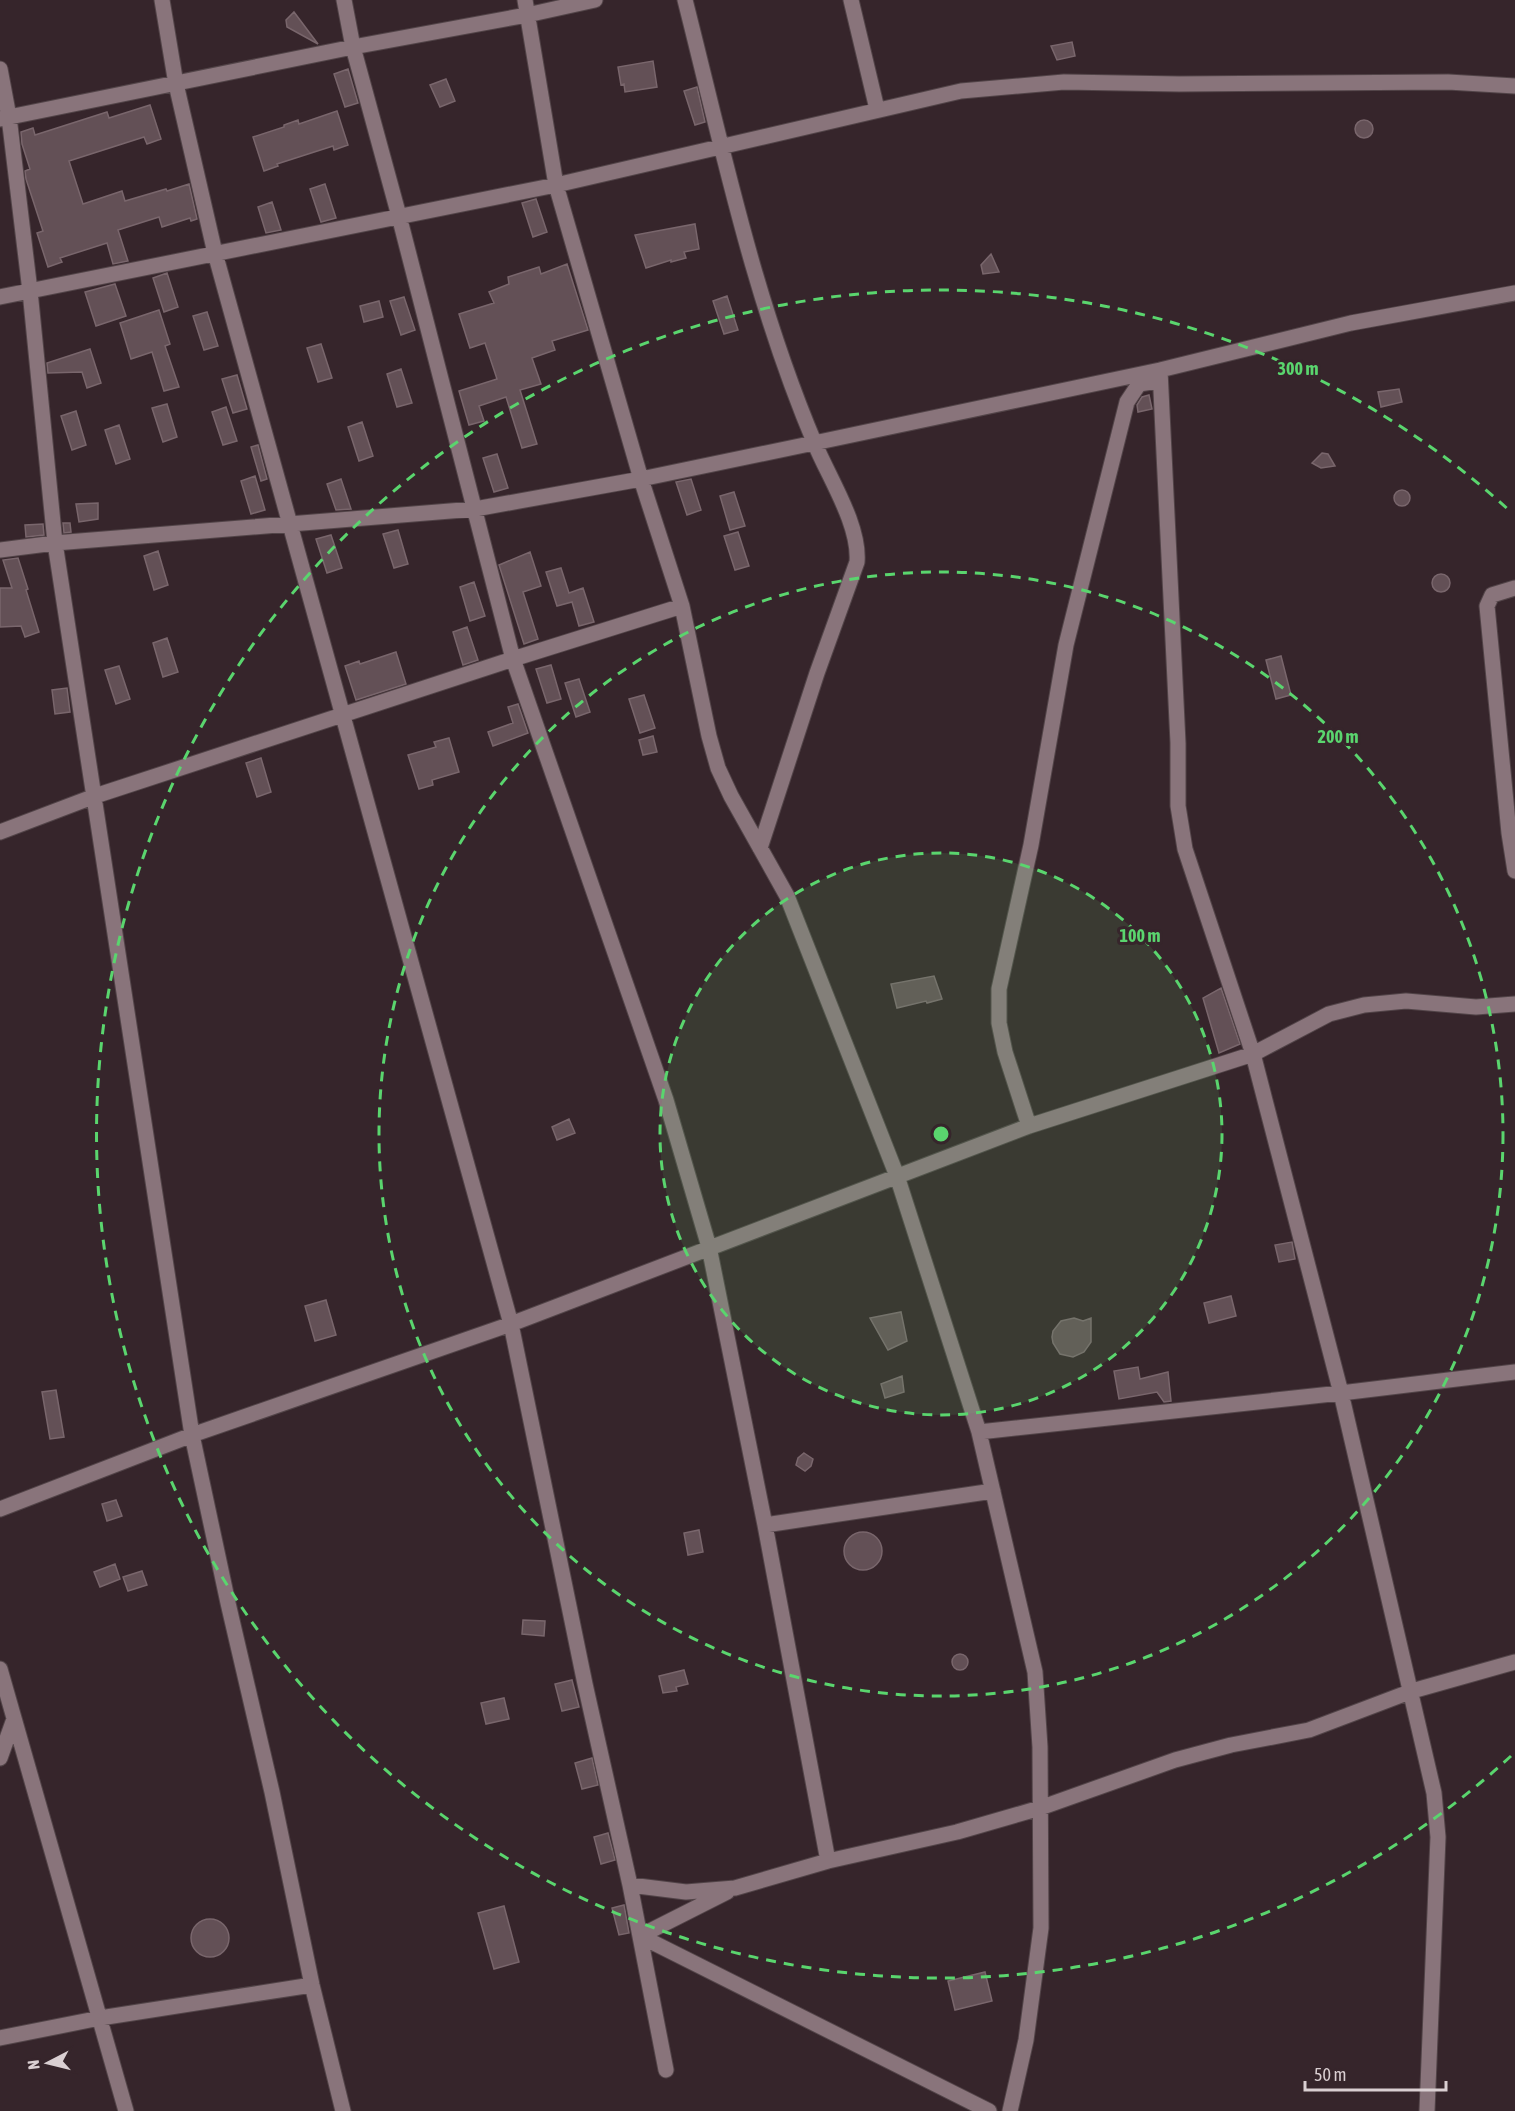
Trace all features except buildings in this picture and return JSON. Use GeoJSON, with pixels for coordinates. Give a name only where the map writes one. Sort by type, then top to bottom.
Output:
{"type":"FeatureCollection","features":[{"type":"Feature","properties":{"kind":"street"},"geometry":{"type":"LineString","coordinates":[[162,0],[176,84],[215,253],[512,1324],[585,1684],[630,1885],[666,2070]]}},
{"type":"Feature","properties":{"kind":"street"},"geometry":{"type":"LineString","coordinates":[[344,0],[353,47],[513,659],[666,1100],[709,1247],[765,1525],[828,1861]]}},
{"type":"Feature","properties":{"kind":"street"},"geometry":{"type":"LineString","coordinates":[[4,118],[353,47],[526,8],[595,0]]}},
{"type":"Feature","properties":{"kind":"street"},"geometry":{"type":"LineString","coordinates":[[685,0],[739,223],[770,326],[814,443],[855,532],[858,549],[857,562],[817,673],[760,848]]}},
{"type":"Feature","properties":{"kind":"street"},"geometry":{"type":"LineString","coordinates":[[852,0],[877,110]]}},
{"type":"Feature","properties":{"kind":"street"},"geometry":{"type":"LineString","coordinates":[[526,8],[556,185],[641,478],[682,606],[718,768],[731,796],[787,896],[897,1176],[979,1432],[1035,1672],[1040,1747],[1041,1928],[1026,2040],[1011,2111]]}},
{"type":"Feature","properties":{"kind":"street"},"geometry":{"type":"LineString","coordinates":[[0,69],[4,118],[30,291],[55,543],[192,1435],[228,1604],[272,1792],[312,1985],[343,2111]]}},
{"type":"Feature","properties":{"kind":"street"},"geometry":{"type":"LineString","coordinates":[[0,297],[556,185],[961,91],[1064,82],[1179,84],[1448,82],[1515,86]]}},
{"type":"Feature","properties":{"kind":"street"},"geometry":{"type":"LineString","coordinates":[[0,550],[55,543],[475,509],[1161,375],[1352,323],[1515,293]]}},
{"type":"Feature","properties":{"kind":"street"},"geometry":{"type":"LineString","coordinates":[[1161,375],[1178,743],[1178,806],[1185,849],[1253,1054],[1341,1393],[1434,1793],[1438,1837],[1427,2111]]}},
{"type":"Feature","properties":{"kind":"street"},"geometry":{"type":"LineString","coordinates":[[1029,1126],[1005,1052],[999,1023],[999,989],[1031,845],[1066,645],[1127,402],[1139,384],[1161,375]]}},
{"type":"Feature","properties":{"kind":"street"},"geometry":{"type":"LineString","coordinates":[[1515,588],[1492,595],[1487,606],[1509,833],[1515,871]]}},
{"type":"Feature","properties":{"kind":"street"},"geometry":{"type":"LineString","coordinates":[[0,832],[95,796],[682,606]]}},
{"type":"Feature","properties":{"kind":"street"},"geometry":{"type":"LineString","coordinates":[[0,1509],[192,1435],[512,1324],[1029,1126],[1253,1054],[1329,1014],[1364,1005],[1406,1001],[1476,1008],[1515,1004]]}},
{"type":"Feature","properties":{"kind":"street"},"geometry":{"type":"LineString","coordinates":[[979,1432],[1515,1372]]}},
{"type":"Feature","properties":{"kind":"street"},"geometry":{"type":"LineString","coordinates":[[765,1525],[993,1491]]}},
{"type":"Feature","properties":{"kind":"street"},"geometry":{"type":"LineString","coordinates":[[640,1936],[735,1888],[828,1861],[957,1832],[1040,1808],[1175,1760],[1231,1745],[1309,1730],[1412,1691],[1515,1662]]}},
{"type":"Feature","properties":{"kind":"street"},"geometry":{"type":"LineString","coordinates":[[0,1669],[126,2111]]}},
{"type":"Feature","properties":{"kind":"street"},"geometry":{"type":"LineString","coordinates":[[0,1758],[14,1719]]}},
{"type":"Feature","properties":{"kind":"street"},"geometry":{"type":"LineString","coordinates":[[630,1885],[686,1892],[735,1888]]}},
{"type":"Feature","properties":{"kind":"street"},"geometry":{"type":"LineString","coordinates":[[640,1936],[989,2111]]}},
{"type":"Feature","properties":{"kind":"street"},"geometry":{"type":"LineString","coordinates":[[0,2038],[100,2018],[312,1985]]}}]}
